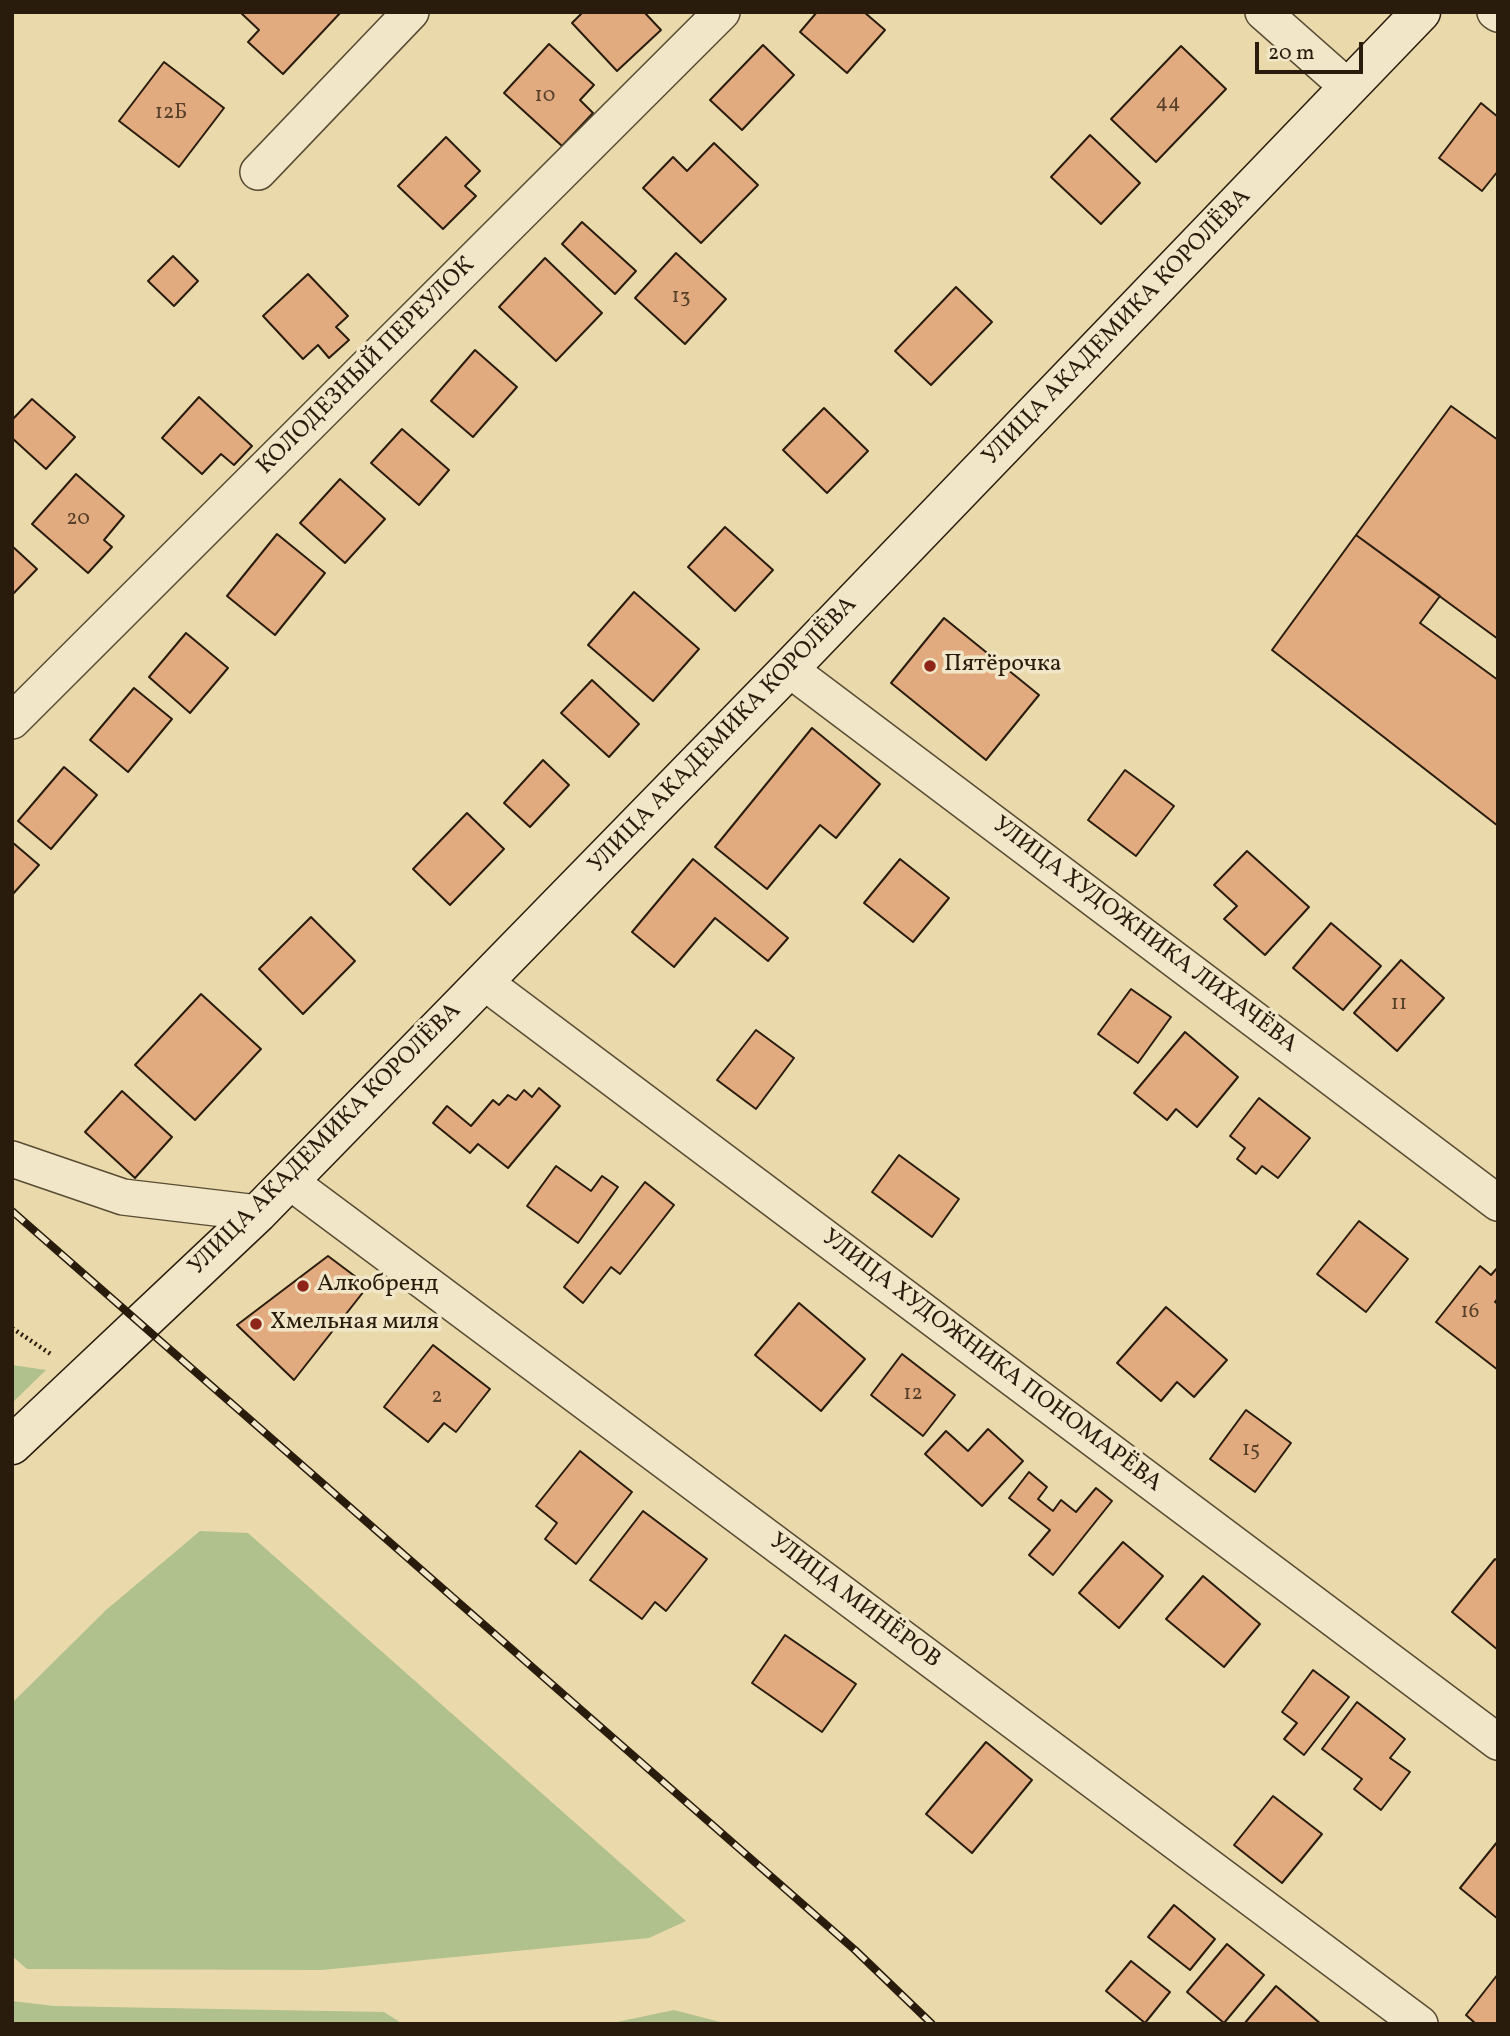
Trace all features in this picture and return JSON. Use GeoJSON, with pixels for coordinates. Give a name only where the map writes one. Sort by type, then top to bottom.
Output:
{"type":"FeatureCollection","features":[{"type":"Feature","properties":{"kind":"street"},"geometry":{"type":"LineString","coordinates":[[258,172],[411,12]]}},
{"type":"Feature","properties":{"kind":"street","name":"КОЛОДЕЗНЫЙ ПЕРЕУЛОК"},"geometry":{"type":"LineString","coordinates":[[12,721],[722,12]]}},
{"type":"Feature","properties":{"kind":"street"},"geometry":{"type":"LineString","coordinates":[[1263,12],[1349,88]]}},
{"type":"Feature","properties":{"kind":"street","name":"УЛИЦА АКАДЕМИКА КОРОЛЁВА"},"geometry":{"type":"LineString","coordinates":[[12,1445],[258,1213],[789,669],[1421,12]]}},
{"type":"Feature","properties":{"kind":"street","name":"УЛИЦА ХУДОЖНИКА ЛИХАЧЁВА"},"geometry":{"type":"LineString","coordinates":[[789,669],[1498,1203]]}},
{"type":"Feature","properties":{"kind":"street","name":"УЛИЦА ХУДОЖНИКА ПОНОМАРЁВА"},"geometry":{"type":"LineString","coordinates":[[484,982],[1498,1742]]}},
{"type":"Feature","properties":{"kind":"street"},"geometry":{"type":"LineString","coordinates":[[12,1159],[123,1197],[258,1213]]}},
{"type":"Feature","properties":{"kind":"street","name":"УЛИЦА МИНЁРОВ"},"geometry":{"type":"LineString","coordinates":[[289,1181],[1420,2024]]}},
{"type":"Feature","properties":{"kind":"path"},"geometry":{"type":"LineString","coordinates":[[12,1328],[83,1377]]}},
{"type":"Feature","properties":{"kind":"green space"},"geometry":{"type":"Polygon","coordinates":[[[12,1365],[46,1370],[12,1403],[12,1365]]]}},
{"type":"Feature","properties":{"kind":"green space"},"geometry":{"type":"Polygon","coordinates":[[[200,1531],[248,1533],[686,1921],[649,1938],[322,1970],[27,1969],[12,1956],[12,1703],[106,1610],[200,1531]]]}},
{"type":"Feature","properties":{"kind":"green space"},"geometry":{"type":"Polygon","coordinates":[[[12,2001],[54,2006],[384,2012],[403,2024],[12,2024],[12,2001]]]}},
{"type":"Feature","properties":{"kind":"green space"},"geometry":{"type":"Polygon","coordinates":[[[674,2010],[728,2024],[607,2024],[674,2010]]]}},
{"type":"Feature","properties":{"kind":"building"},"geometry":{"type":"Polygon","coordinates":[[[240,12],[341,12],[283,74],[248,42],[259,30],[240,12]]]}},
{"type":"Feature","properties":{"kind":"building"},"geometry":{"type":"Polygon","coordinates":[[[583,12],[644,12],[661,30],[617,71],[572,23],[583,12]]]}},
{"type":"Feature","properties":{"kind":"building"},"geometry":{"type":"Polygon","coordinates":[[[817,12],[864,12],[885,30],[847,73],[800,32],[817,12]]]}},
{"type":"Feature","properties":{"kind":"building"},"geometry":{"type":"Polygon","coordinates":[[[549,44],[594,85],[580,100],[593,113],[562,146],[504,93],[549,44]]]}},
{"type":"Feature","properties":{"kind":"building"},"geometry":{"type":"Polygon","coordinates":[[[763,45],[794,75],[742,130],[710,100],[763,45]]]}},
{"type":"Feature","properties":{"kind":"building"},"geometry":{"type":"Polygon","coordinates":[[[1181,46],[1226,89],[1156,162],[1111,119],[1181,46]]]}},
{"type":"Feature","properties":{"kind":"building"},"geometry":{"type":"Polygon","coordinates":[[[164,62],[224,108],[179,167],[119,121],[164,62]]]}},
{"type":"Feature","properties":{"kind":"building"},"geometry":{"type":"Polygon","coordinates":[[[1481,103],[1498,117],[1498,171],[1482,191],[1439,158],[1481,103]]]}},
{"type":"Feature","properties":{"kind":"building"},"geometry":{"type":"Polygon","coordinates":[[[1090,135],[1140,183],[1101,224],[1051,177],[1090,135]]]}},
{"type":"Feature","properties":{"kind":"building"},"geometry":{"type":"Polygon","coordinates":[[[446,137],[480,171],[465,186],[476,196],[443,229],[398,186],[446,137]]]}},
{"type":"Feature","properties":{"kind":"building"},"geometry":{"type":"Polygon","coordinates":[[[714,143],[758,185],[701,243],[643,188],[673,157],[687,171],[714,143]]]}},
{"type":"Feature","properties":{"kind":"building"},"geometry":{"type":"Polygon","coordinates":[[[582,222],[636,271],[615,294],[562,244],[582,222]]]}},
{"type":"Feature","properties":{"kind":"building"},"geometry":{"type":"Polygon","coordinates":[[[676,253],[726,299],[685,344],[635,298],[676,253]]]}},
{"type":"Feature","properties":{"kind":"building"},"geometry":{"type":"Polygon","coordinates":[[[173,256],[198,281],[174,306],[148,281],[173,256]]]}},
{"type":"Feature","properties":{"kind":"building"},"geometry":{"type":"Polygon","coordinates":[[[545,258],[602,313],[556,361],[499,307],[545,258]]]}},
{"type":"Feature","properties":{"kind":"building"},"geometry":{"type":"Polygon","coordinates":[[[308,274],[348,316],[336,327],[349,340],[329,358],[318,345],[303,359],[263,316],[308,274]]]}},
{"type":"Feature","properties":{"kind":"building"},"geometry":{"type":"Polygon","coordinates":[[[956,287],[992,322],[931,385],[895,351],[956,287]]]}},
{"type":"Feature","properties":{"kind":"building"},"geometry":{"type":"Polygon","coordinates":[[[475,350],[517,387],[473,437],[431,401],[475,350]]]}},
{"type":"Feature","properties":{"kind":"building"},"geometry":{"type":"Polygon","coordinates":[[[199,397],[252,446],[234,465],[221,454],[202,474],[162,438],[199,397]]]}},
{"type":"Feature","properties":{"kind":"building"},"geometry":{"type":"Polygon","coordinates":[[[32,399],[75,437],[46,469],[12,438],[12,420],[32,399]]]}},
{"type":"Feature","properties":{"kind":"building"},"geometry":{"type":"Polygon","coordinates":[[[1451,406],[1498,440],[1498,639],[1356,535],[1451,406]]]}},
{"type":"Feature","properties":{"kind":"building"},"geometry":{"type":"Polygon","coordinates":[[[824,408],[868,451],[827,493],[783,450],[824,408]]]}},
{"type":"Feature","properties":{"kind":"building"},"geometry":{"type":"Polygon","coordinates":[[[402,429],[449,470],[419,505],[371,463],[402,429]]]}},
{"type":"Feature","properties":{"kind":"building"},"geometry":{"type":"Polygon","coordinates":[[[76,474],[124,516],[104,540],[112,547],[88,573],[32,524],[76,474]]]}},
{"type":"Feature","properties":{"kind":"building"},"geometry":{"type":"Polygon","coordinates":[[[340,479],[385,519],[345,563],[300,523],[340,479]]]}},
{"type":"Feature","properties":{"kind":"building"},"geometry":{"type":"Polygon","coordinates":[[[725,527],[773,570],[735,611],[688,567],[725,527]]]}},
{"type":"Feature","properties":{"kind":"building"},"geometry":{"type":"Polygon","coordinates":[[[277,534],[325,573],[275,635],[227,596],[277,534]]]}},
{"type":"Feature","properties":{"kind":"building"},"geometry":{"type":"Polygon","coordinates":[[[1356,535],[1440,596],[1420,623],[1498,680],[1498,826],[1272,650],[1356,535]]]}},
{"type":"Feature","properties":{"kind":"building"},"geometry":{"type":"Polygon","coordinates":[[[12,546],[37,569],[12,595],[12,546]]]}},
{"type":"Feature","properties":{"kind":"building"},"geometry":{"type":"Polygon","coordinates":[[[634,592],[699,649],[653,701],[588,645],[634,592]]]}},
{"type":"Feature","properties":{"kind":"building"},"geometry":{"type":"Polygon","coordinates":[[[944,618],[1039,695],[986,760],[891,683],[944,618]]]}},
{"type":"Feature","properties":{"kind":"building"},"geometry":{"type":"Polygon","coordinates":[[[186,633],[228,668],[190,713],[149,677],[186,633]]]}},
{"type":"Feature","properties":{"kind":"building"},"geometry":{"type":"Polygon","coordinates":[[[592,680],[639,724],[609,757],[561,713],[592,680]]]}},
{"type":"Feature","properties":{"kind":"building"},"geometry":{"type":"Polygon","coordinates":[[[134,688],[172,719],[128,772],[90,740],[134,688]]]}},
{"type":"Feature","properties":{"kind":"building"},"geometry":{"type":"Polygon","coordinates":[[[812,728],[880,784],[836,838],[820,825],[767,889],[715,847],[812,728]]]}},
{"type":"Feature","properties":{"kind":"building"},"geometry":{"type":"Polygon","coordinates":[[[543,760],[569,785],[530,827],[504,803],[543,760]]]}},
{"type":"Feature","properties":{"kind":"building"},"geometry":{"type":"Polygon","coordinates":[[[64,767],[97,795],[51,849],[18,821],[64,767]]]}},
{"type":"Feature","properties":{"kind":"building"},"geometry":{"type":"Polygon","coordinates":[[[1125,770],[1174,806],[1136,856],[1088,820],[1125,770]]]}},
{"type":"Feature","properties":{"kind":"building"},"geometry":{"type":"Polygon","coordinates":[[[467,813],[504,849],[450,905],[413,869],[467,813]]]}},
{"type":"Feature","properties":{"kind":"building"},"geometry":{"type":"Polygon","coordinates":[[[12,842],[39,865],[12,895],[12,842]]]}},
{"type":"Feature","properties":{"kind":"building"},"geometry":{"type":"Polygon","coordinates":[[[1247,851],[1309,907],[1265,955],[1224,919],[1237,906],[1214,885],[1247,851]]]}},
{"type":"Feature","properties":{"kind":"building"},"geometry":{"type":"Polygon","coordinates":[[[693,859],[788,938],[768,961],[715,918],[674,967],[632,932],[693,859]]]}},
{"type":"Feature","properties":{"kind":"building"},"geometry":{"type":"Polygon","coordinates":[[[900,859],[949,898],[913,942],[864,903],[900,859]]]}},
{"type":"Feature","properties":{"kind":"building"},"geometry":{"type":"Polygon","coordinates":[[[311,917],[355,961],[303,1014],[259,969],[311,917]]]}},
{"type":"Feature","properties":{"kind":"building"},"geometry":{"type":"Polygon","coordinates":[[[1331,923],[1381,966],[1343,1010],[1293,968],[1331,923]]]}},
{"type":"Feature","properties":{"kind":"building"},"geometry":{"type":"Polygon","coordinates":[[[1401,960],[1444,998],[1397,1051],[1354,1013],[1401,960]]]}},
{"type":"Feature","properties":{"kind":"building"},"geometry":{"type":"Polygon","coordinates":[[[1131,989],[1171,1017],[1138,1063],[1098,1034],[1131,989]]]}},
{"type":"Feature","properties":{"kind":"building"},"geometry":{"type":"Polygon","coordinates":[[[201,994],[261,1049],[195,1120],[135,1065],[201,994]]]}},
{"type":"Feature","properties":{"kind":"building"},"geometry":{"type":"Polygon","coordinates":[[[756,1030],[794,1058],[756,1109],[717,1080],[756,1030]]]}},
{"type":"Feature","properties":{"kind":"building"},"geometry":{"type":"Polygon","coordinates":[[[1185,1032],[1238,1077],[1197,1127],[1176,1109],[1167,1120],[1134,1093],[1185,1032]]]}},
{"type":"Feature","properties":{"kind":"building"},"geometry":{"type":"Polygon","coordinates":[[[539,1088],[560,1106],[508,1168],[478,1144],[470,1153],[433,1123],[447,1106],[471,1126],[493,1100],[499,1105],[508,1095],[516,1100],[524,1090],[532,1097],[539,1088]]]}},
{"type":"Feature","properties":{"kind":"building"},"geometry":{"type":"Polygon","coordinates":[[[122,1091],[172,1137],[135,1178],[85,1132],[122,1091]]]}},
{"type":"Feature","properties":{"kind":"building"},"geometry":{"type":"Polygon","coordinates":[[[1259,1098],[1310,1138],[1278,1178],[1262,1166],[1256,1174],[1237,1159],[1245,1148],[1230,1136],[1259,1098]]]}},
{"type":"Feature","properties":{"kind":"building"},"geometry":{"type":"Polygon","coordinates":[[[899,1155],[959,1199],[932,1237],[872,1192],[899,1155]]]}},
{"type":"Feature","properties":{"kind":"building"},"geometry":{"type":"Polygon","coordinates":[[[556,1166],[591,1191],[602,1176],[618,1187],[578,1243],[527,1206],[556,1166]]]}},
{"type":"Feature","properties":{"kind":"building"},"geometry":{"type":"Polygon","coordinates":[[[645,1182],[674,1205],[620,1274],[611,1267],[583,1303],[564,1287],[645,1182]]]}},
{"type":"Feature","properties":{"kind":"building"},"geometry":{"type":"Polygon","coordinates":[[[1359,1221],[1408,1259],[1366,1312],[1317,1274],[1359,1221]]]}},
{"type":"Feature","properties":{"kind":"building"},"geometry":{"type":"Polygon","coordinates":[[[328,1256],[368,1286],[294,1380],[237,1325],[328,1256]]]}},
{"type":"Feature","properties":{"kind":"building"},"geometry":{"type":"Polygon","coordinates":[[[1480,1266],[1491,1275],[1498,1267],[1498,1298],[1495,1302],[1498,1304],[1498,1370],[1436,1322],[1480,1266]]]}},
{"type":"Feature","properties":{"kind":"building"},"geometry":{"type":"Polygon","coordinates":[[[799,1303],[865,1359],[821,1411],[755,1355],[799,1303]]]}},
{"type":"Feature","properties":{"kind":"building"},"geometry":{"type":"Polygon","coordinates":[[[1166,1307],[1227,1360],[1194,1397],[1177,1382],[1161,1401],[1117,1363],[1166,1307]]]}},
{"type":"Feature","properties":{"kind":"building"},"geometry":{"type":"Polygon","coordinates":[[[433,1345],[490,1389],[456,1432],[444,1423],[428,1442],[384,1407],[433,1345]]]}},
{"type":"Feature","properties":{"kind":"building"},"geometry":{"type":"Polygon","coordinates":[[[902,1354],[955,1395],[923,1436],[871,1395],[902,1354]]]}},
{"type":"Feature","properties":{"kind":"building"},"geometry":{"type":"Polygon","coordinates":[[[1246,1410],[1291,1443],[1255,1492],[1210,1459],[1246,1410]]]}},
{"type":"Feature","properties":{"kind":"building"},"geometry":{"type":"Polygon","coordinates":[[[988,1429],[1023,1461],[982,1506],[925,1454],[946,1431],[968,1451],[988,1429]]]}},
{"type":"Feature","properties":{"kind":"building"},"geometry":{"type":"Polygon","coordinates":[[[580,1451],[632,1492],[576,1564],[545,1539],[557,1523],[536,1506],[580,1451]]]}},
{"type":"Feature","properties":{"kind":"building"},"geometry":{"type":"Polygon","coordinates":[[[1029,1472],[1047,1487],[1038,1499],[1053,1511],[1061,1500],[1076,1512],[1096,1488],[1112,1501],[1053,1575],[1029,1555],[1050,1530],[1009,1498],[1029,1472]]]}},
{"type":"Feature","properties":{"kind":"building"},"geometry":{"type":"Polygon","coordinates":[[[643,1511],[707,1559],[666,1611],[655,1602],[642,1619],[590,1580],[643,1511]]]}},
{"type":"Feature","properties":{"kind":"building"},"geometry":{"type":"Polygon","coordinates":[[[1123,1542],[1163,1576],[1119,1628],[1079,1593],[1123,1542]]]}},
{"type":"Feature","properties":{"kind":"building"},"geometry":{"type":"Polygon","coordinates":[[[1495,1559],[1498,1561],[1498,1650],[1452,1612],[1495,1559]]]}},
{"type":"Feature","properties":{"kind":"building"},"geometry":{"type":"Polygon","coordinates":[[[1203,1576],[1260,1624],[1224,1667],[1166,1619],[1203,1576]]]}},
{"type":"Feature","properties":{"kind":"building"},"geometry":{"type":"Polygon","coordinates":[[[785,1635],[856,1684],[822,1732],[752,1683],[785,1635]]]}},
{"type":"Feature","properties":{"kind":"building"},"geometry":{"type":"Polygon","coordinates":[[[1313,1670],[1349,1697],[1304,1755],[1284,1739],[1297,1723],[1282,1712],[1313,1670]]]}},
{"type":"Feature","properties":{"kind":"building"},"geometry":{"type":"Polygon","coordinates":[[[1357,1702],[1405,1739],[1390,1758],[1410,1772],[1381,1810],[1354,1789],[1362,1779],[1322,1749],[1357,1702]]]}},
{"type":"Feature","properties":{"kind":"building"},"geometry":{"type":"Polygon","coordinates":[[[986,1742],[1032,1780],[972,1853],[926,1814],[986,1742]]]}},
{"type":"Feature","properties":{"kind":"building"},"geometry":{"type":"Polygon","coordinates":[[[1273,1796],[1322,1834],[1282,1883],[1234,1845],[1273,1796]]]}},
{"type":"Feature","properties":{"kind":"building"},"geometry":{"type":"Polygon","coordinates":[[[1498,1841],[1498,1919],[1460,1888],[1498,1841]]]}},
{"type":"Feature","properties":{"kind":"building"},"geometry":{"type":"Polygon","coordinates":[[[1174,1905],[1215,1939],[1190,1970],[1148,1937],[1174,1905]]]}},
{"type":"Feature","properties":{"kind":"building"},"geometry":{"type":"Polygon","coordinates":[[[1227,1944],[1264,1975],[1224,2023],[1187,1992],[1227,1944]]]}},
{"type":"Feature","properties":{"kind":"building"},"geometry":{"type":"Polygon","coordinates":[[[1131,1961],[1170,1992],[1145,2023],[1106,1991],[1131,1961]]]}},
{"type":"Feature","properties":{"kind":"building"},"geometry":{"type":"Polygon","coordinates":[[[1498,1974],[1498,2024],[1476,2024],[1466,2015],[1498,1974]]]}},
{"type":"Feature","properties":{"kind":"building"},"geometry":{"type":"Polygon","coordinates":[[[1276,1986],[1321,2024],[1244,2024],[1276,1986]]]}},
{"type":"Feature","properties":{"kind":"railway"},"geometry":{"type":"LineString","coordinates":[[12,1211],[855,1950],[932,2024]]}},
{"type":"Feature","properties":{"kind":"place","name":"Пятёрочка"},"geometry":{"type":"Point","coordinates":[930,666]}},
{"type":"Feature","properties":{"kind":"place","name":"Алкобренд"},"geometry":{"type":"Point","coordinates":[303,1286]}},
{"type":"Feature","properties":{"kind":"place","name":"Хмельная миля"},"geometry":{"type":"Point","coordinates":[256,1324]}}]}
